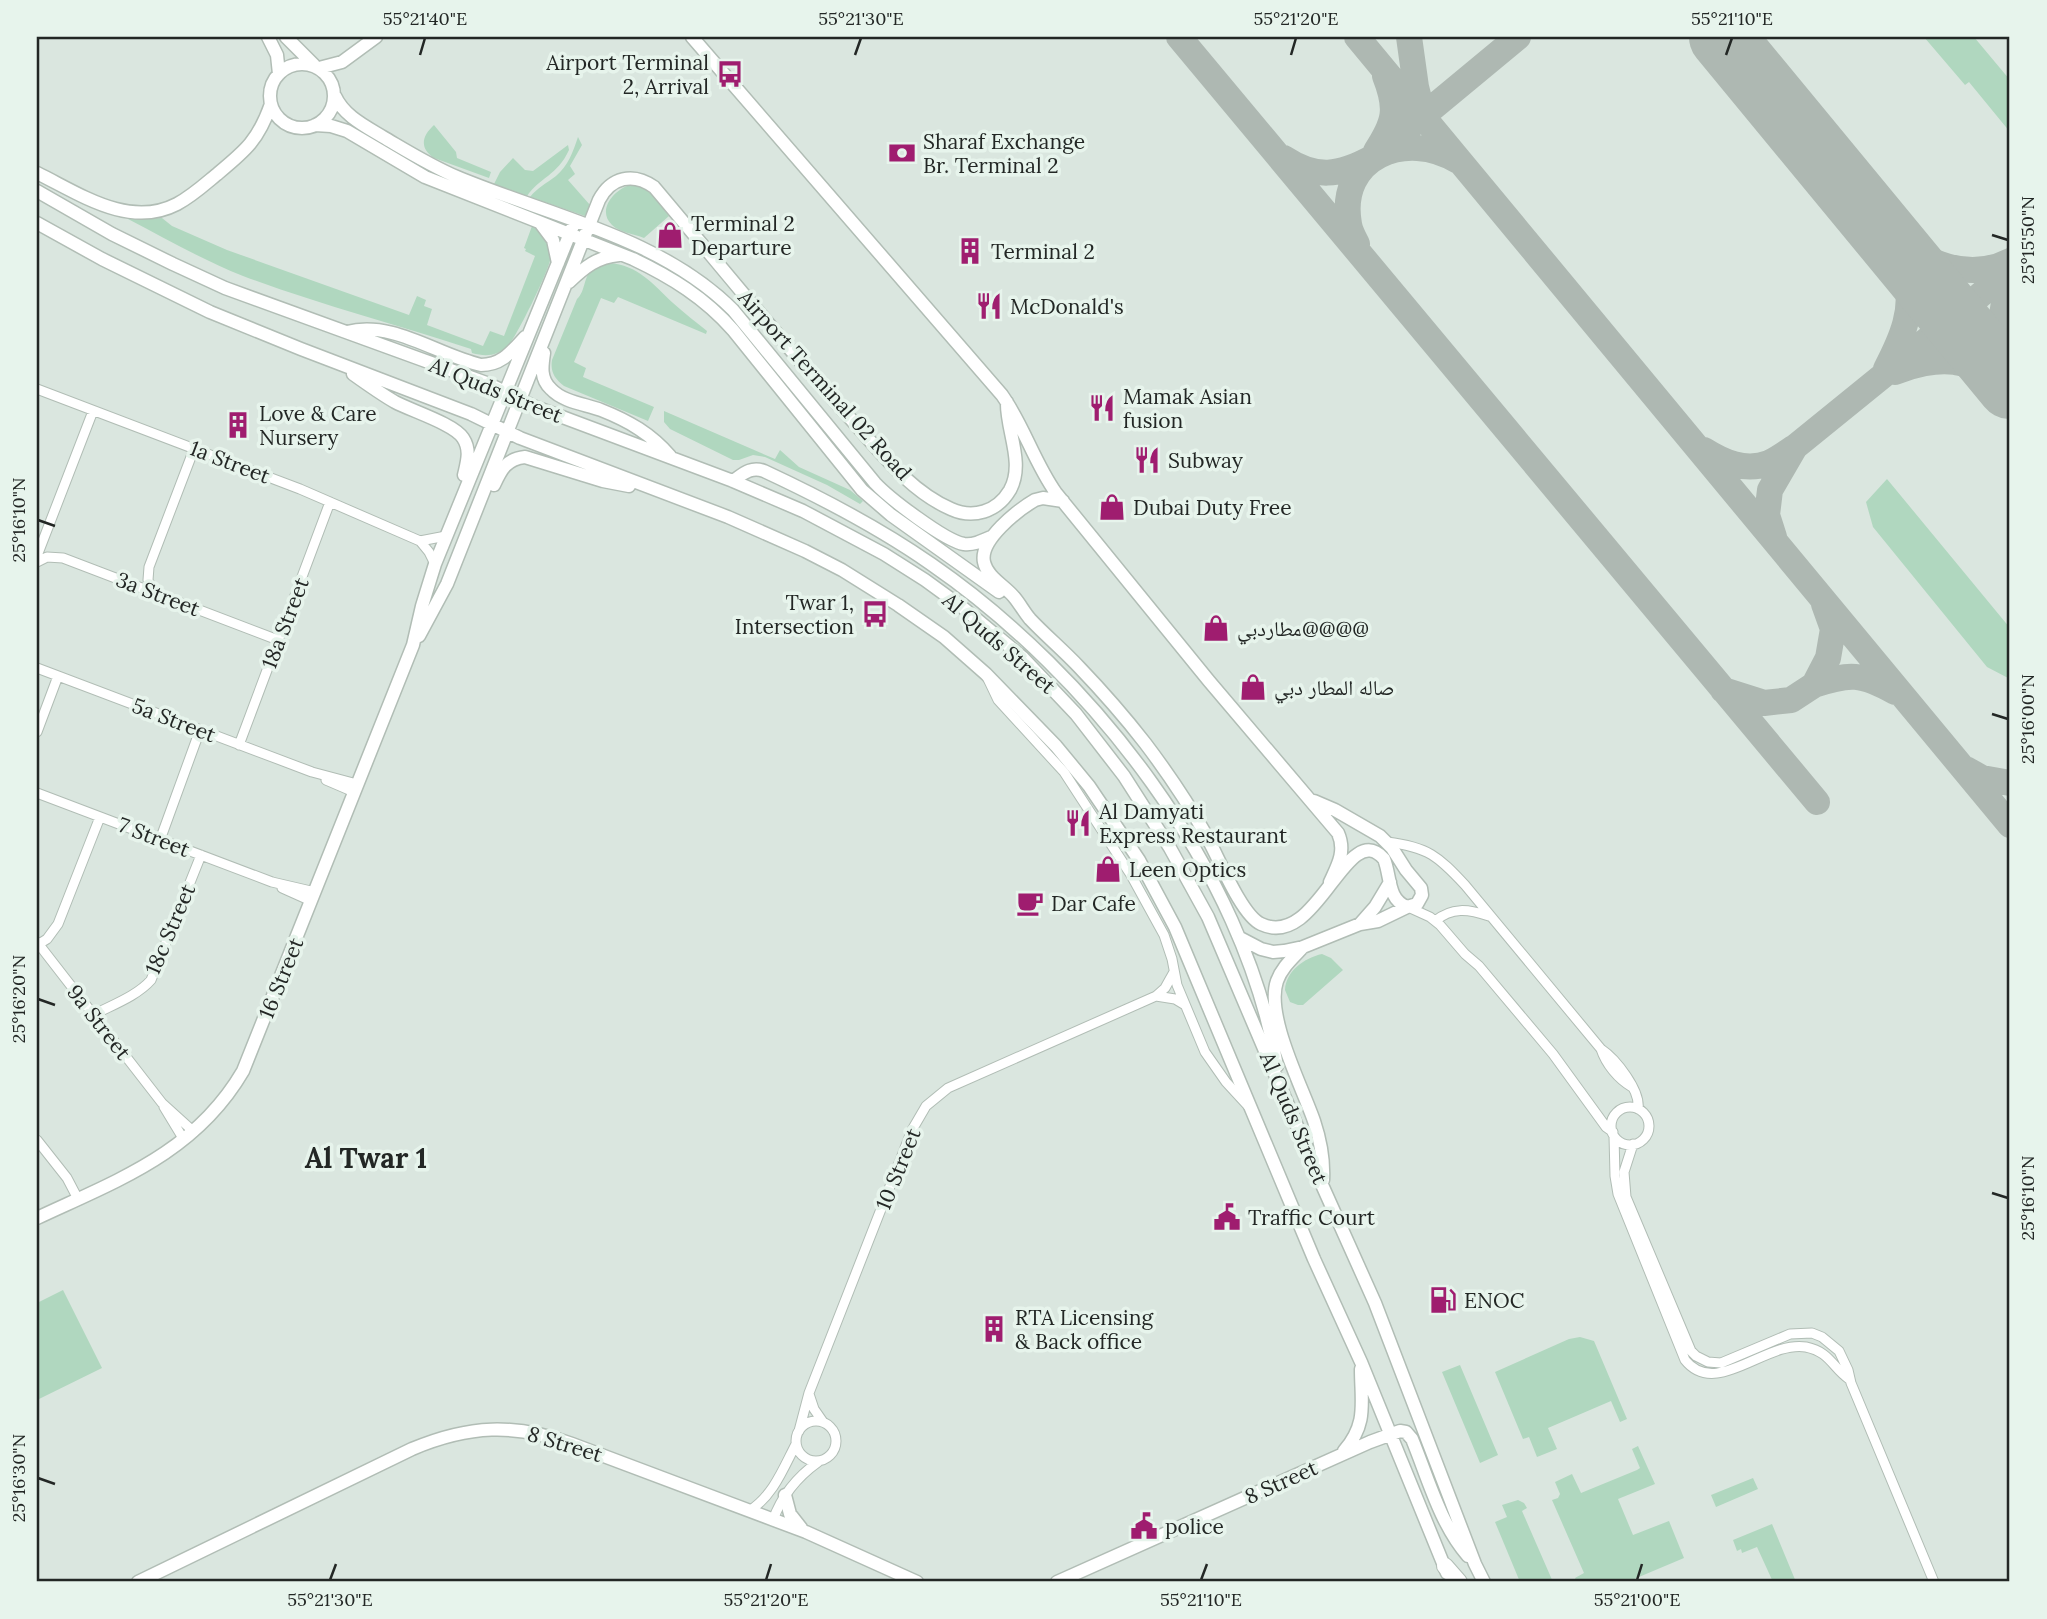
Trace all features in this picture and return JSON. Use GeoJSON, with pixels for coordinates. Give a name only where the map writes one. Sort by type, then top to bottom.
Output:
{"type":"FeatureCollection","features":[{"type":"Feature","properties":{"kind":"highway"},"geometry":{"type":"LineString","coordinates":[[1448,1574],[1459,1582]]}},
{"type":"Feature","properties":{"kind":"street"},"geometry":{"type":"LineString","coordinates":[[268,37],[278,55],[279,74]]}},
{"type":"Feature","properties":{"kind":"street"},"geometry":{"type":"LineString","coordinates":[[271,104],[277,116],[288,124],[301,128],[315,125],[329,114],[335,96],[332,83],[324,72],[286,37]]}},
{"type":"Feature","properties":{"kind":"street"},"geometry":{"type":"LineString","coordinates":[[37,173],[117,210],[140,213],[159,211],[187,198],[242,153],[258,136],[271,104],[271,89],[279,74],[298,64],[316,67],[342,62],[376,37]]}},
{"type":"Feature","properties":{"kind":"street"},"geometry":{"type":"LineString","coordinates":[[691,37],[1007,402],[1018,419],[1044,475],[1063,502],[1338,833],[1341,840],[1341,859],[1330,882],[1307,915],[1296,923],[1275,928],[1262,925],[1245,910],[1206,836],[1153,754],[1093,681],[1028,617],[1013,596],[986,568],[983,554],[991,537],[1035,500],[1043,498],[1063,502]]}},
{"type":"Feature","properties":{"kind":"street","name":"Airport Terminal 02 Road"},"geometry":{"type":"LineString","coordinates":[[335,96],[342,108],[356,120],[430,165],[575,221],[674,264],[733,310],[890,498],[953,540],[967,544],[991,537]]}},
{"type":"Feature","properties":{"kind":"street","name":"Airport Terminal 02 Road"},"geometry":{"type":"LineString","coordinates":[[315,125],[347,131],[425,177],[623,255],[673,280],[715,310],[862,490],[891,515],[982,579],[1028,617]]}},
{"type":"Feature","properties":{"kind":"street","name":"Airport Terminal 02 Road"},"geometry":{"type":"LineString","coordinates":[[589,227],[603,193],[615,182],[640,179],[654,187],[790,352],[895,467],[920,489],[950,509],[973,514],[985,512],[996,506],[1011,488],[1016,464],[1007,402]]}},
{"type":"Feature","properties":{"kind":"street","name":"Al Quds Street"},"geometry":{"type":"LineString","coordinates":[[37,191],[112,234],[225,288],[506,391],[533,406],[733,481],[803,511],[884,554],[962,607],[1050,685],[1093,734],[1124,776],[1170,848],[1208,917],[1322,1187],[1375,1303],[1484,1582]]}},
{"type":"Feature","properties":{"kind":"street"},"geometry":{"type":"LineString","coordinates":[[506,391],[575,221]]}},
{"type":"Feature","properties":{"kind":"street","name":"Al Quds Street"},"geometry":{"type":"LineString","coordinates":[[37,223],[102,259],[210,312],[471,414],[507,433],[766,533],[842,570],[878,592],[925,624],[986,674],[1056,746],[1089,786],[1139,860],[1163,904],[1191,961],[1448,1574]]}},
{"type":"Feature","properties":{"kind":"street"},"geometry":{"type":"LineString","coordinates":[[541,224],[553,240],[558,263]]}},
{"type":"Feature","properties":{"kind":"street"},"geometry":{"type":"LineString","coordinates":[[521,399],[589,227]]}},
{"type":"Feature","properties":{"kind":"street"},"geometry":{"type":"LineString","coordinates":[[566,285],[595,260],[623,255]]}},
{"type":"Feature","properties":{"kind":"street"},"geometry":{"type":"LineString","coordinates":[[347,332],[360,329],[386,331],[474,363],[488,365],[507,357],[532,329]]}},
{"type":"Feature","properties":{"kind":"street"},"geometry":{"type":"LineString","coordinates":[[547,335],[542,367],[550,389],[567,399],[640,428],[658,442],[671,458]]}},
{"type":"Feature","properties":{"kind":"street"},"geometry":{"type":"LineString","coordinates":[[338,364],[392,400],[460,433],[468,448],[468,458],[456,512]]}},
{"type":"Feature","properties":{"kind":"street","name":"1a Street"},"geometry":{"type":"LineString","coordinates":[[37,389],[330,502],[420,541]]}},
{"type":"Feature","properties":{"kind":"street","name":"16 Street"},"geometry":{"type":"LineString","coordinates":[[37,1218],[144,1167],[189,1136],[221,1104],[243,1071],[413,645],[435,564],[506,391]]}},
{"type":"Feature","properties":{"kind":"street","name":"16 Street"},"geometry":{"type":"LineString","coordinates":[[413,645],[442,596],[521,399]]}},
{"type":"Feature","properties":{"kind":"street"},"geometry":{"type":"LineString","coordinates":[[37,556],[93,411]]}},
{"type":"Feature","properties":{"kind":"street"},"geometry":{"type":"LineString","coordinates":[[153,591],[148,579],[149,567],[194,449]]}},
{"type":"Feature","properties":{"kind":"street"},"geometry":{"type":"LineString","coordinates":[[474,519],[501,470],[518,458],[531,458],[603,481],[646,487]]}},
{"type":"Feature","properties":{"kind":"street"},"geometry":{"type":"LineString","coordinates":[[733,481],[750,470],[760,469],[871,525],[931,564],[987,608],[1069,683],[1140,767],[1186,837],[1240,937],[1263,1001],[1275,1052],[1279,1084]]}},
{"type":"Feature","properties":{"kind":"street","name":"18a Street"},"geometry":{"type":"LineString","coordinates":[[239,745],[330,502]]}},
{"type":"Feature","properties":{"kind":"street"},"geometry":{"type":"LineString","coordinates":[[871,525],[884,554]]}},
{"type":"Feature","properties":{"kind":"street"},"geometry":{"type":"LineString","coordinates":[[435,564],[420,541],[446,536]]}},
{"type":"Feature","properties":{"kind":"street","name":"3a Street"},"geometry":{"type":"LineString","coordinates":[[37,562],[47,556],[55,556],[278,640]]}},
{"type":"Feature","properties":{"kind":"street"},"geometry":{"type":"LineString","coordinates":[[962,607],[987,608]]}},
{"type":"Feature","properties":{"kind":"street","name":"5a Street"},"geometry":{"type":"LineString","coordinates":[[37,668],[356,788]]}},
{"type":"Feature","properties":{"kind":"street"},"geometry":{"type":"LineString","coordinates":[[986,674],[998,700],[1064,772],[1131,875],[1164,935],[1185,1005],[1211,1062],[1251,1109]]}},
{"type":"Feature","properties":{"kind":"street"},"geometry":{"type":"LineString","coordinates":[[37,732],[58,676]]}},
{"type":"Feature","properties":{"kind":"street"},"geometry":{"type":"LineString","coordinates":[[160,839],[200,730]]}},
{"type":"Feature","properties":{"kind":"street","name":"7 Street"},"geometry":{"type":"LineString","coordinates":[[37,793],[313,896]]}},
{"type":"Feature","properties":{"kind":"street"},"geometry":{"type":"LineString","coordinates":[[1240,937],[1266,951],[1303,947],[1360,924],[1378,922],[1420,901],[1422,892],[1387,842],[1310,799]]}},
{"type":"Feature","properties":{"kind":"street"},"geometry":{"type":"LineString","coordinates":[[38,943],[47,939],[58,924],[100,817]]}},
{"type":"Feature","properties":{"kind":"street"},"geometry":{"type":"LineString","coordinates":[[1387,842],[1416,846],[1432,854],[1465,885],[1601,1049],[1618,1077],[1632,1087],[1638,1097],[1638,1109]]}},
{"type":"Feature","properties":{"kind":"street"},"geometry":{"type":"LineString","coordinates":[[1330,882],[1352,857],[1366,851],[1380,855],[1384,859],[1394,899],[1435,921],[1465,954],[1508,992],[1534,1024],[1606,1127],[1614,1134],[1624,1143],[1633,1144],[1642,1140],[1648,1131],[1648,1119],[1638,1109],[1628,1107],[1618,1112],[1612,1121],[1614,1134],[1618,1194],[1690,1366],[1704,1374],[1719,1374],[1782,1348],[1805,1347],[1825,1354],[1849,1379]]}},
{"type":"Feature","properties":{"kind":"street","name":"18c Street"},"geometry":{"type":"LineString","coordinates":[[93,1014],[146,986],[201,855]]}},
{"type":"Feature","properties":{"kind":"street"},"geometry":{"type":"LineString","coordinates":[[1360,924],[1380,901],[1390,882]]}},
{"type":"Feature","properties":{"kind":"street"},"geometry":{"type":"LineString","coordinates":[[1435,921],[1446,912],[1465,911],[1491,917]]}},
{"type":"Feature","properties":{"kind":"street","name":"9a Street"},"geometry":{"type":"LineString","coordinates":[[38,943],[189,1136]]}},
{"type":"Feature","properties":{"kind":"street"},"geometry":{"type":"LineString","coordinates":[[1303,947],[1282,970],[1274,999],[1288,1058],[1317,1132],[1322,1157],[1322,1187]]}},
{"type":"Feature","properties":{"kind":"street","name":"10 Street"},"geometry":{"type":"LineString","coordinates":[[799,1431],[809,1393],[918,1117],[936,1096],[948,1088],[1156,996],[1174,972]]}},
{"type":"Feature","properties":{"kind":"street"},"geometry":{"type":"LineString","coordinates":[[1156,996],[1185,1005]]}},
{"type":"Feature","properties":{"kind":"street"},"geometry":{"type":"LineString","coordinates":[[37,1140],[67,1178],[78,1199]]}},
{"type":"Feature","properties":{"kind":"street"},"geometry":{"type":"LineString","coordinates":[[1633,1144],[1624,1172],[1626,1197],[1688,1345],[1696,1356],[1708,1362],[1721,1363],[1790,1334],[1822,1337],[1839,1351],[1934,1582]]}},
{"type":"Feature","properties":{"kind":"street"},"geometry":{"type":"LineString","coordinates":[[1341,1455],[1356,1435],[1362,1419],[1360,1362]]}},
{"type":"Feature","properties":{"kind":"street"},"geometry":{"type":"LineString","coordinates":[[773,1520],[785,1494],[800,1476],[831,1456],[836,1446],[835,1434],[814,1409],[809,1393]]}},
{"type":"Feature","properties":{"kind":"street"},"geometry":{"type":"LineString","coordinates":[[749,1511],[774,1487],[796,1444],[799,1431],[810,1422],[823,1422]]}},
{"type":"Feature","properties":{"kind":"street","name":"8 Street"},"geometry":{"type":"LineString","coordinates":[[138,1582],[412,1449],[443,1436],[501,1428],[549,1436],[804,1531],[917,1582]]}},
{"type":"Feature","properties":{"kind":"street"},"geometry":{"type":"LineString","coordinates":[[1390,1434],[1400,1431],[1409,1434],[1450,1529],[1475,1564]]}},
{"type":"Feature","properties":{"kind":"street","name":"8 Street"},"geometry":{"type":"LineString","coordinates":[[1057,1582],[1153,1533],[1390,1434]]}},
{"type":"Feature","properties":{"kind":"street"},"geometry":{"type":"LineString","coordinates":[[796,1444],[801,1456],[819,1462]]}},
{"type":"Feature","properties":{"kind":"street"},"geometry":{"type":"LineString","coordinates":[[785,1494],[790,1514],[804,1531]]}},
{"type":"Feature","properties":{"kind":"green space"},"geometry":{"type":"Polygon","coordinates":[[[1924,37],[1974,37],[2010,80],[2010,132],[1969,82],[1965,85],[1924,37]]]}},
{"type":"Feature","properties":{"kind":"green space"},"geometry":{"type":"Polygon","coordinates":[[[434,125],[456,152],[457,158],[491,172],[489,178],[429,154],[424,142],[434,125]]]}},
{"type":"Feature","properties":{"kind":"green space"},"geometry":{"type":"Polygon","coordinates":[[[578,137],[582,145],[570,166],[575,174],[568,180],[590,205],[585,216],[530,197],[564,168],[578,137]]]}},
{"type":"Feature","properties":{"kind":"green space"},"geometry":{"type":"Polygon","coordinates":[[[568,145],[569,150],[564,159],[527,196],[494,184],[500,172],[513,158],[525,170],[533,171],[568,145]]]}},
{"type":"Feature","properties":{"kind":"green space"},"geometry":{"type":"Polygon","coordinates":[[[630,185],[643,188],[669,216],[644,238],[612,225],[606,213],[613,195],[630,185]]]}},
{"type":"Feature","properties":{"kind":"green space"},"geometry":{"type":"Polygon","coordinates":[[[162,218],[172,226],[227,250],[409,315],[417,296],[426,300],[424,306],[432,309],[427,325],[483,346],[490,331],[504,336],[535,256],[524,248],[532,226],[545,235],[551,256],[540,287],[508,346],[500,352],[482,355],[472,353],[471,349],[243,276],[185,249],[128,219],[162,218]]]}},
{"type":"Feature","properties":{"kind":"green space"},"geometry":{"type":"Polygon","coordinates":[[[609,263],[637,272],[707,331],[706,334],[618,297],[614,303],[601,298],[574,362],[586,368],[583,377],[654,407],[648,421],[564,386],[553,372],[552,360],[590,272],[609,263]]]}},
{"type":"Feature","properties":{"kind":"green space"},"geometry":{"type":"Polygon","coordinates":[[[664,411],[775,459],[780,450],[799,467],[850,490],[863,501],[860,504],[827,485],[765,457],[753,455],[733,460],[670,429],[664,422],[664,411]]]}},
{"type":"Feature","properties":{"kind":"green space"},"geometry":{"type":"Polygon","coordinates":[[[1887,479],[2010,628],[2010,679],[1987,667],[1873,527],[1866,502],[1887,479]]]}},
{"type":"Feature","properties":{"kind":"green space"},"geometry":{"type":"Polygon","coordinates":[[[1322,954],[1331,958],[1343,970],[1303,1005],[1290,1002],[1285,990],[1292,971],[1303,962],[1322,954]]]}},
{"type":"Feature","properties":{"kind":"green space"},"geometry":{"type":"Polygon","coordinates":[[[63,1290],[102,1368],[37,1400],[37,1303],[63,1290]]]}},
{"type":"Feature","properties":{"kind":"green space"},"geometry":{"type":"Polygon","coordinates":[[[1580,1337],[1594,1341],[1627,1419],[1620,1422],[1611,1401],[1548,1428],[1557,1449],[1537,1457],[1529,1437],[1523,1439],[1495,1372],[1569,1339],[1580,1337]]]}},
{"type":"Feature","properties":{"kind":"green space"},"geometry":{"type":"Polygon","coordinates":[[[1460,1365],[1498,1455],[1480,1463],[1442,1372],[1460,1365]]]}},
{"type":"Feature","properties":{"kind":"green space"},"geometry":{"type":"Polygon","coordinates":[[[1638,1446],[1655,1484],[1618,1499],[1633,1535],[1669,1521],[1684,1558],[1627,1582],[1577,1582],[1575,1578],[1584,1573],[1552,1500],[1560,1494],[1555,1482],[1572,1474],[1581,1493],[1637,1470],[1640,1468],[1632,1449],[1638,1446]]]}},
{"type":"Feature","properties":{"kind":"green space"},"geometry":{"type":"Polygon","coordinates":[[[1753,1478],[1758,1489],[1716,1507],[1711,1495],[1753,1478]]]}},
{"type":"Feature","properties":{"kind":"green space"},"geometry":{"type":"Polygon","coordinates":[[[1518,1500],[1527,1508],[1522,1511],[1553,1582],[1520,1582],[1495,1522],[1507,1517],[1502,1505],[1518,1500]]]}},
{"type":"Feature","properties":{"kind":"green space"},"geometry":{"type":"Polygon","coordinates":[[[1772,1524],[1796,1582],[1773,1582],[1757,1547],[1742,1553],[1741,1549],[1737,1551],[1733,1540],[1772,1524]]]}},
{"type":"Feature","properties":{"kind":"taxiway"},"geometry":{"type":"LineString","coordinates":[[1179,37],[1817,802]]}},
{"type":"Feature","properties":{"kind":"taxiway"},"geometry":{"type":"LineString","coordinates":[[1357,37],[2010,825]]}},
{"type":"Feature","properties":{"kind":"taxiway"},"geometry":{"type":"LineString","coordinates":[[1409,37],[1422,111]]}},
{"type":"Feature","properties":{"kind":"taxiway"},"geometry":{"type":"LineString","coordinates":[[1284,158],[1307,169],[1328,173],[1349,169],[1372,158],[1518,37]]}},
{"type":"Feature","properties":{"kind":"taxiway"},"geometry":{"type":"LineString","coordinates":[[1376,151],[1391,123],[1393,107],[1385,76]]}},
{"type":"Feature","properties":{"kind":"taxiway"},"geometry":{"type":"LineString","coordinates":[[1357,244],[1350,227],[1348,201],[1354,181],[1365,166],[1380,155],[1397,149],[1417,148],[1438,152],[1458,161]]}},
{"type":"Feature","properties":{"kind":"taxiway"},"geometry":{"type":"LineString","coordinates":[[1886,369],[1902,335],[1909,300],[1905,275],[1889,239],[1918,255],[1963,270],[1994,267],[2010,261]]}},
{"type":"Feature","properties":{"kind":"taxiway"},"geometry":{"type":"LineString","coordinates":[[1774,537],[1767,515],[1770,490],[1795,447],[2010,269]]}},
{"type":"Feature","properties":{"kind":"taxiway"},"geometry":{"type":"LineString","coordinates":[[2010,286],[2001,322],[2010,382]]}},
{"type":"Feature","properties":{"kind":"taxiway"},"geometry":{"type":"LineString","coordinates":[[1895,372],[1924,363],[1955,362],[1976,368],[2010,386]]}},
{"type":"Feature","properties":{"kind":"taxiway"},"geometry":{"type":"LineString","coordinates":[[1704,450],[1727,462],[1760,466],[1793,448]]}},
{"type":"Feature","properties":{"kind":"taxiway"},"geometry":{"type":"LineString","coordinates":[[1723,690],[1764,703],[1791,700],[1814,685],[1828,658],[1833,629],[1824,604]]}},
{"type":"Feature","properties":{"kind":"taxiway"},"geometry":{"type":"LineString","coordinates":[[1814,685],[1837,678],[1855,677],[1873,681],[1895,692]]}},
{"type":"Feature","properties":{"kind":"taxiway"},"geometry":{"type":"LineString","coordinates":[[1966,769],[1982,778],[2010,783]]}},
{"type":"Feature","properties":{"kind":"runway"},"geometry":{"type":"LineString","coordinates":[[1722,37],[2010,386]]}},
{"type":"Feature","properties":{"kind":"place","name":"Airport Terminal 2, Arrival"},"geometry":{"type":"Point","coordinates":[730,74]}},
{"type":"Feature","properties":{"kind":"place","name":"Sharaf Exchange Br. Terminal 2"},"geometry":{"type":"Point","coordinates":[902,153]}},
{"type":"Feature","properties":{"kind":"place","name":"Terminal 2 Departure"},"geometry":{"type":"Point","coordinates":[670,235]}},
{"type":"Feature","properties":{"kind":"place","name":"Terminal 2"},"geometry":{"type":"Point","coordinates":[970,251]}},
{"type":"Feature","properties":{"kind":"place","name":"McDonald's"},"geometry":{"type":"Point","coordinates":[989,306]}},
{"type":"Feature","properties":{"kind":"place","name":"Mamak Asian fusion"},"geometry":{"type":"Point","coordinates":[1102,408]}},
{"type":"Feature","properties":{"kind":"place","name":"Love & Care Nursery"},"geometry":{"type":"Point","coordinates":[238,425]}},
{"type":"Feature","properties":{"kind":"place","name":"Subway"},"geometry":{"type":"Point","coordinates":[1147,460]}},
{"type":"Feature","properties":{"kind":"place","name":"Dubai Duty Free"},"geometry":{"type":"Point","coordinates":[1112,507]}},
{"type":"Feature","properties":{"kind":"place","name":"Twar 1, Intersection"},"geometry":{"type":"Point","coordinates":[875,614]}},
{"type":"Feature","properties":{"kind":"place","name":"مطاردبي@@@@"},"geometry":{"type":"Point","coordinates":[1216,628]}},
{"type":"Feature","properties":{"kind":"place","name":"صاله المطار دبي"},"geometry":{"type":"Point","coordinates":[1253,687]}},
{"type":"Feature","properties":{"kind":"place","name":"Al Damyati Express Restaurant"},"geometry":{"type":"Point","coordinates":[1078,823]}},
{"type":"Feature","properties":{"kind":"place","name":"Leen Optics"},"geometry":{"type":"Point","coordinates":[1108,869]}},
{"type":"Feature","properties":{"kind":"place","name":"Dar Cafe"},"geometry":{"type":"Point","coordinates":[1030,903]}},
{"type":"Feature","properties":{"kind":"place","name":"Traffic Court"},"geometry":{"type":"Point","coordinates":[1227,1217]}},
{"type":"Feature","properties":{"kind":"place","name":"ENOC"},"geometry":{"type":"Point","coordinates":[1443,1300]}},
{"type":"Feature","properties":{"kind":"place","name":"RTA Licensing & Back office"},"geometry":{"type":"Point","coordinates":[994,1329]}},
{"type":"Feature","properties":{"kind":"place","name":"police"},"geometry":{"type":"Point","coordinates":[1144,1526]}},
{"type":"Feature","properties":{"kind":"district","name":"Al Twar 1"},"geometry":{"type":"Point","coordinates":[366,1158]}}]}
